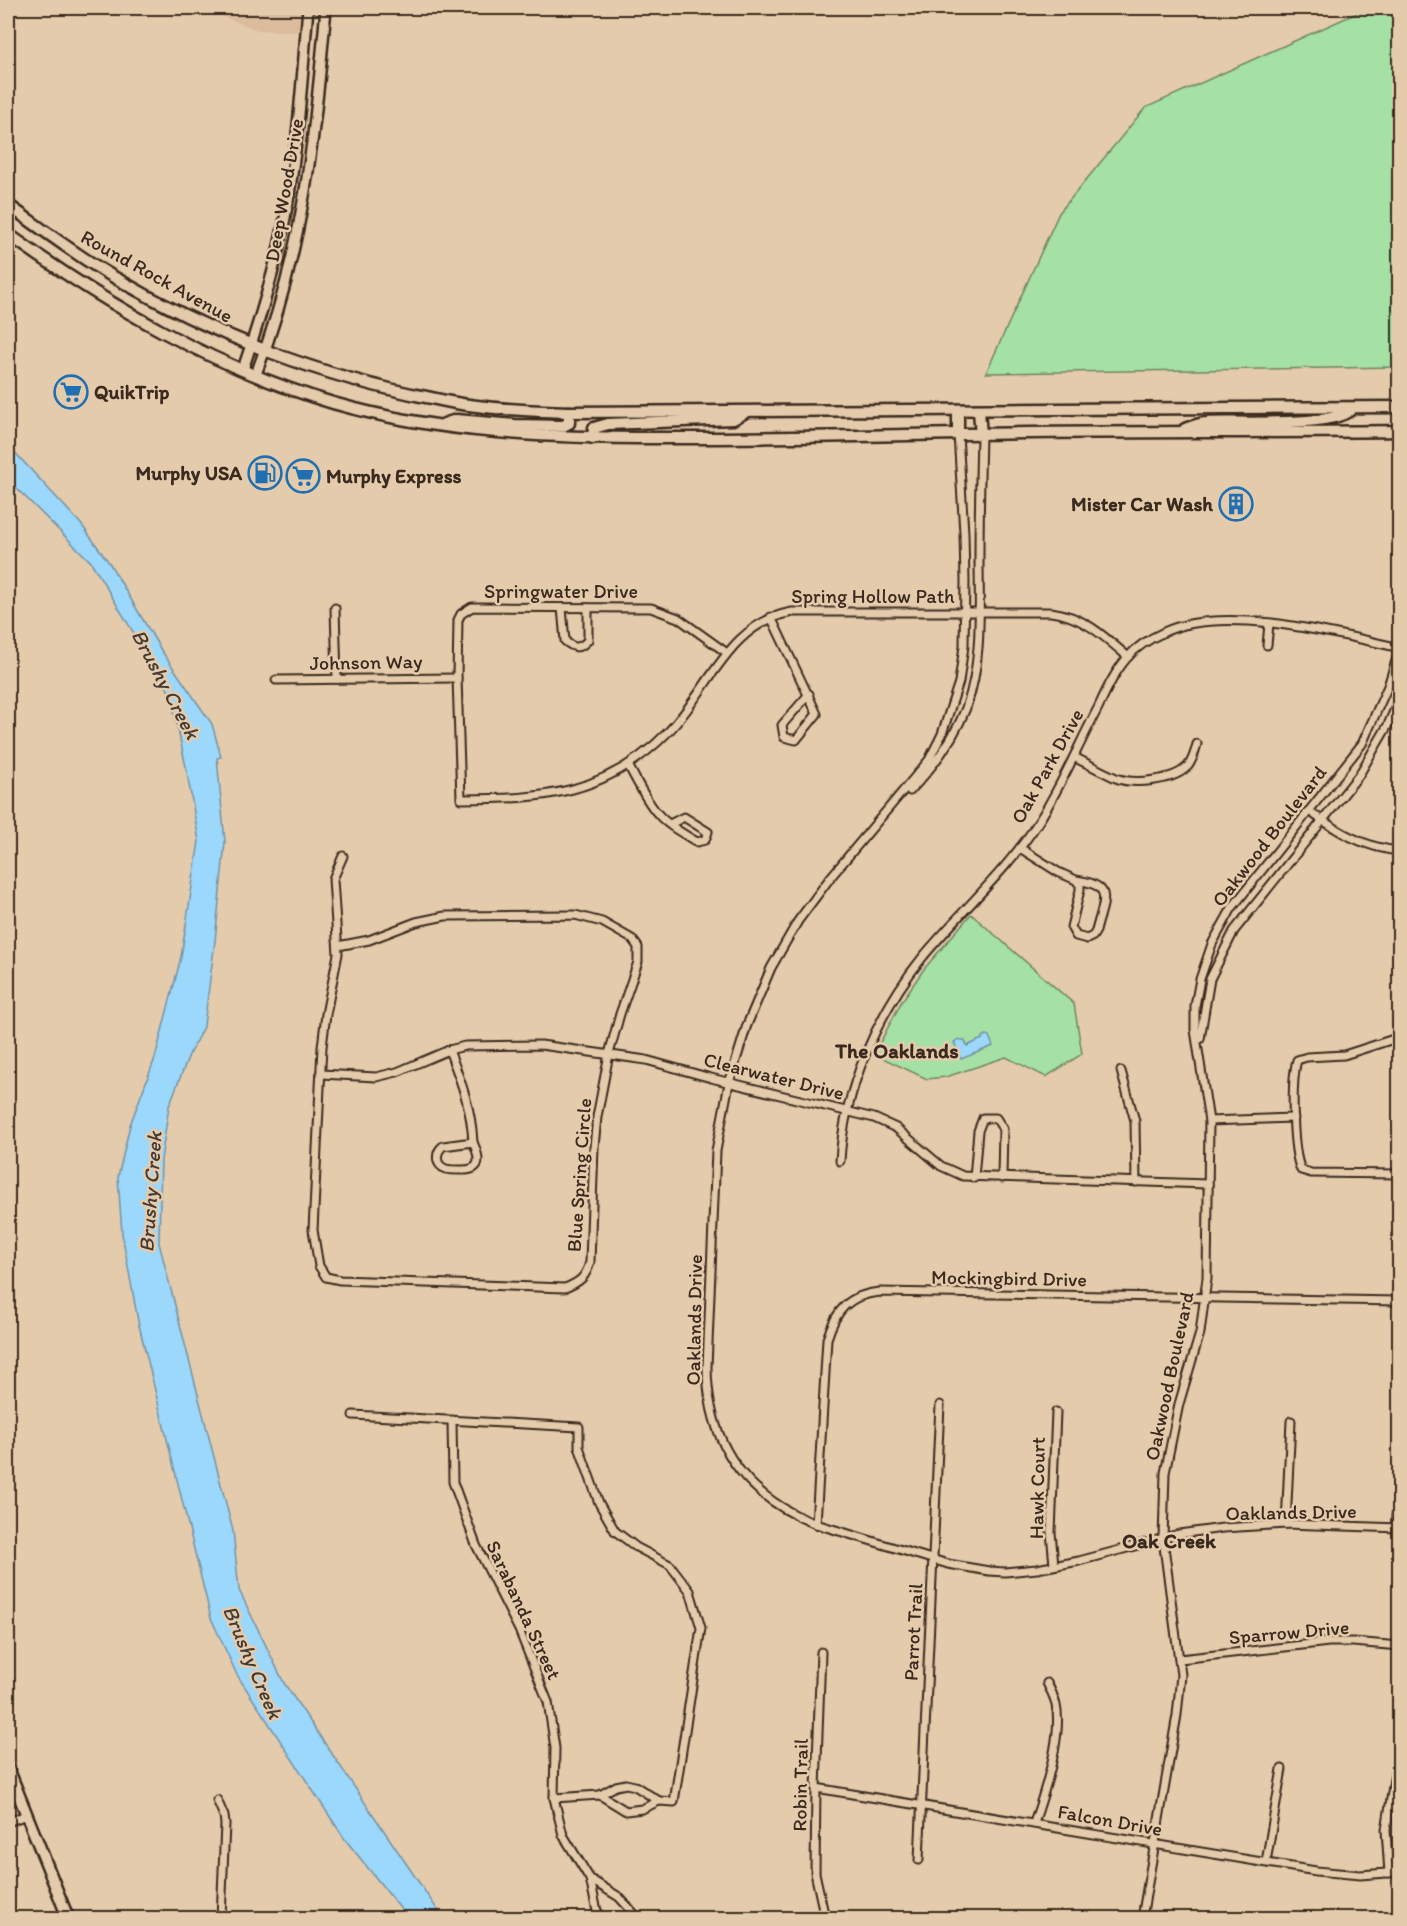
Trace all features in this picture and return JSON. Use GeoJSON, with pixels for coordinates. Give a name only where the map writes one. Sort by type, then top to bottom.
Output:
{"type":"FeatureCollection","features":[{"type":"Feature","properties":{"kind":"main road","name":"Round Rock Avenue"},"geometry":{"type":"LineString","coordinates":[[8,205],[112,276],[177,311],[251,346],[333,374],[446,401],[496,408],[569,412],[1400,407]]}},
{"type":"Feature","properties":{"kind":"main road"},"geometry":{"type":"LineString","coordinates":[[8,234],[72,280],[110,303],[191,346],[243,369],[335,403],[440,425],[519,435],[593,438],[1400,432]]}},
{"type":"Feature","properties":{"kind":"main road"},"geometry":{"type":"LineString","coordinates":[[1173,432],[1204,423],[1338,418],[1348,414],[1352,408]]}},
{"type":"Feature","properties":{"kind":"main road"},"geometry":{"type":"LineString","coordinates":[[958,410],[958,434]]}},
{"type":"Feature","properties":{"kind":"main road"},"geometry":{"type":"LineString","coordinates":[[593,438],[594,428],[608,424],[733,419],[747,411]]}},
{"type":"Feature","properties":{"kind":"main road"},"geometry":{"type":"LineString","coordinates":[[979,411],[981,435]]}},
{"type":"Feature","properties":{"kind":"main road"},"geometry":{"type":"LineString","coordinates":[[440,425],[456,420],[563,426],[569,423],[569,412]]}},
{"type":"Feature","properties":{"kind":"main road"},"geometry":{"type":"LineString","coordinates":[[8,1767],[68,1918]]}},
{"type":"Feature","properties":{"kind":"street","name":"Deep Wood Drive"},"geometry":{"type":"LineString","coordinates":[[243,369],[266,300],[285,215],[303,85],[308,8]]}},
{"type":"Feature","properties":{"kind":"street","name":"Deep Wood Drive"},"geometry":{"type":"LineString","coordinates":[[256,374],[285,287],[307,189],[326,8]]}},
{"type":"Feature","properties":{"kind":"street","name":"Oaklands Drive"},"geometry":{"type":"LineString","coordinates":[[958,434],[964,533],[964,646],[959,682],[942,734],[929,760],[830,878],[782,947],[755,1003],[729,1083],[716,1151],[707,1367],[710,1401],[719,1436],[745,1478],[756,1490],[782,1508],[816,1524],[933,1560],[989,1571],[1021,1571],[1054,1565],[1179,1534],[1223,1528],[1286,1524],[1397,1528]]}},
{"type":"Feature","properties":{"kind":"street","name":"Oaklands Drive"},"geometry":{"type":"LineString","coordinates":[[888,811],[934,764],[965,709],[975,673],[979,612],[981,435]]}},
{"type":"Feature","properties":{"kind":"street","name":"Springwater Drive"},"geometry":{"type":"LineString","coordinates":[[461,799],[457,678],[458,620],[466,609],[472,607],[645,608],[665,612],[685,622],[727,652]]}},
{"type":"Feature","properties":{"kind":"street"},"geometry":{"type":"LineString","coordinates":[[335,608],[337,679]]}},
{"type":"Feature","properties":{"kind":"street"},"geometry":{"type":"LineString","coordinates":[[562,608],[565,641],[577,648],[583,646],[588,640],[588,608]]}},
{"type":"Feature","properties":{"kind":"street","name":"Spring Hollow Path"},"geometry":{"type":"LineString","coordinates":[[461,799],[514,799],[552,795],[580,787],[628,765],[669,731],[687,710],[727,652],[748,630],[771,617],[792,612],[1051,612],[1070,616],[1095,628],[1128,657]]}},
{"type":"Feature","properties":{"kind":"street"},"geometry":{"type":"LineString","coordinates":[[771,617],[809,694],[817,714],[796,740],[784,737],[782,725],[809,694]]}},
{"type":"Feature","properties":{"kind":"street","name":"Oak Park Drive"},"geometry":{"type":"LineString","coordinates":[[840,1161],[843,1128],[861,1066],[874,1036],[907,979],[934,944],[1020,848],[1039,821],[1112,681],[1128,657],[1151,639],[1178,626],[1207,622],[1304,627],[1400,648]]}},
{"type":"Feature","properties":{"kind":"street"},"geometry":{"type":"LineString","coordinates":[[1267,645],[1269,624]]}},
{"type":"Feature","properties":{"kind":"street","name":"Oakwood Boulevard"},"geometry":{"type":"LineString","coordinates":[[1142,1918],[1180,1691],[1180,1659],[1163,1539],[1164,1484],[1170,1441],[1200,1333],[1207,1278],[1209,1121],[1195,1030],[1195,1006],[1200,979],[1212,944],[1232,908],[1362,744],[1388,686],[1400,648]]}},
{"type":"Feature","properties":{"kind":"street","name":"Johnson Way"},"geometry":{"type":"LineString","coordinates":[[276,680],[457,678]]}},
{"type":"Feature","properties":{"kind":"street","name":"Oakwood Boulevard"},"geometry":{"type":"LineString","coordinates":[[1198,1054],[1207,990],[1222,952],[1243,918],[1364,768],[1388,725],[1400,697]]}},
{"type":"Feature","properties":{"kind":"street"},"geometry":{"type":"LineString","coordinates":[[1074,757],[1117,778],[1153,781],[1183,770],[1192,759],[1197,744]]}},
{"type":"Feature","properties":{"kind":"street"},"geometry":{"type":"LineString","coordinates":[[628,765],[657,813],[670,824],[697,842],[705,840],[708,832],[684,817],[670,824]]}},
{"type":"Feature","properties":{"kind":"street"},"geometry":{"type":"LineString","coordinates":[[1309,811],[1341,833],[1366,844],[1386,850],[1400,851]]}},
{"type":"Feature","properties":{"kind":"street"},"geometry":{"type":"LineString","coordinates":[[1020,848],[1051,868],[1076,880],[1094,884],[1103,891],[1104,897],[1096,931],[1087,939],[1076,936],[1071,927],[1080,890],[1076,880]]}},
{"type":"Feature","properties":{"kind":"street"},"geometry":{"type":"LineString","coordinates":[[338,946],[333,879],[343,856]]}},
{"type":"Feature","properties":{"kind":"street","name":"Blue Spring Circle"},"geometry":{"type":"LineString","coordinates":[[574,915],[602,922],[629,935],[638,947],[639,955],[609,1054],[601,1091],[594,1147],[590,1262],[586,1275],[579,1282],[565,1288],[340,1280],[326,1277],[319,1266],[313,1230],[326,1014],[333,987],[338,946],[369,940],[416,922],[445,916],[574,915]]}},
{"type":"Feature","properties":{"kind":"street"},"geometry":{"type":"LineString","coordinates":[[1400,1037],[1344,1055],[1307,1057],[1297,1060],[1294,1070],[1294,1118],[1297,1162],[1300,1170],[1311,1173],[1400,1174]]}},
{"type":"Feature","properties":{"kind":"street","name":"Clearwater Drive"},"geometry":{"type":"LineString","coordinates":[[321,1074],[376,1077],[397,1072],[449,1050],[477,1044],[526,1044],[609,1054],[662,1063],[729,1083],[885,1122],[901,1131],[941,1167],[963,1176],[1208,1184]]}},
{"type":"Feature","properties":{"kind":"street"},"geometry":{"type":"LineString","coordinates":[[449,1050],[468,1102],[478,1163],[475,1168],[469,1170],[447,1169],[440,1165],[436,1157],[443,1146],[473,1142]]}},
{"type":"Feature","properties":{"kind":"street"},"geometry":{"type":"LineString","coordinates":[[1122,1071],[1135,1121],[1136,1182]]}},
{"type":"Feature","properties":{"kind":"street"},"geometry":{"type":"LineString","coordinates":[[974,1178],[978,1131],[983,1118],[996,1118],[1003,1129],[1002,1178]]}},
{"type":"Feature","properties":{"kind":"street"},"geometry":{"type":"LineString","coordinates":[[1209,1121],[1294,1118]]}},
{"type":"Feature","properties":{"kind":"street","name":"Mockingbird Drive"},"geometry":{"type":"LineString","coordinates":[[816,1524],[827,1339],[837,1315],[852,1300],[868,1293],[1400,1301]]}},
{"type":"Feature","properties":{"kind":"street","name":"Parrot Trail"},"geometry":{"type":"LineString","coordinates":[[919,1860],[940,1405]]}},
{"type":"Feature","properties":{"kind":"street","name":"Hawk Court"},"geometry":{"type":"LineString","coordinates":[[1054,1565],[1051,1532],[1056,1412]]}},
{"type":"Feature","properties":{"kind":"street"},"geometry":{"type":"LineString","coordinates":[[353,1414],[579,1427],[579,1447],[599,1503],[615,1531],[670,1565],[690,1591],[700,1628],[674,1802],[659,1801],[626,1811],[600,1795]]}},
{"type":"Feature","properties":{"kind":"street","name":"Sarabanda Street"},"geometry":{"type":"LineString","coordinates":[[452,1420],[453,1482],[476,1545],[519,1629],[548,1702],[555,1748],[554,1798],[563,1835],[590,1879],[597,1911],[603,1918]]}},
{"type":"Feature","properties":{"kind":"street"},"geometry":{"type":"LineString","coordinates":[[1286,1524],[1291,1421]]}},
{"type":"Feature","properties":{"kind":"street"},"geometry":{"type":"LineString","coordinates":[[1397,1528],[1400,1476]]}},
{"type":"Feature","properties":{"kind":"street","name":"Sparrow Drive"},"geometry":{"type":"LineString","coordinates":[[1180,1659],[1329,1642],[1400,1646]]}},
{"type":"Feature","properties":{"kind":"street","name":"Robin Trail"},"geometry":{"type":"LineString","coordinates":[[821,1652],[815,1873],[825,1918]]}},
{"type":"Feature","properties":{"kind":"street"},"geometry":{"type":"LineString","coordinates":[[1034,1823],[1051,1761],[1057,1724],[1056,1706],[1047,1683]]}},
{"type":"Feature","properties":{"kind":"street"},"geometry":{"type":"LineString","coordinates":[[1266,1862],[1282,1768]]}},
{"type":"Feature","properties":{"kind":"street"},"geometry":{"type":"LineString","coordinates":[[1389,1873],[1386,1830],[1395,1773]]}},
{"type":"Feature","properties":{"kind":"street"},"geometry":{"type":"LineString","coordinates":[[554,1798],[600,1795],[616,1786],[626,1784],[635,1786],[659,1801]]}},
{"type":"Feature","properties":{"kind":"street","name":"Falcon Drive"},"geometry":{"type":"LineString","coordinates":[[816,1788],[1346,1874],[1400,1872]]}},
{"type":"Feature","properties":{"kind":"street"},"geometry":{"type":"LineString","coordinates":[[217,1800],[225,1824],[221,1918]]}},
{"type":"Feature","properties":{"kind":"street"},"geometry":{"type":"LineString","coordinates":[[8,1822],[26,1815]]}},
{"type":"Feature","properties":{"kind":"street","name":"Sarabanda Street"},"geometry":{"type":"LineString","coordinates":[[590,1879],[619,1897],[638,1918]]}},
{"type":"Feature","properties":{"kind":"shaded area"},"geometry":{"type":"Polygon","coordinates":[[[201,8],[301,8],[298,32],[257,30],[201,8]]]}},
{"type":"Feature","properties":{"kind":"green space"},"geometry":{"type":"Polygon","coordinates":[[[1368,8],[1399,8],[1399,367],[986,373],[1059,213],[1145,108],[1368,8]]]}},
{"type":"Feature","properties":{"kind":"green space"},"geometry":{"type":"Polygon","coordinates":[[[971,914],[1074,1004],[1082,1054],[1046,1077],[1006,1057],[946,1077],[927,1079],[874,1054],[902,1001],[924,969],[971,914]]]}},
{"type":"Feature","properties":{"kind":"water","name":"Brushy Creek"},"geometry":{"type":"Polygon","coordinates":[[[8,445],[81,524],[110,564],[161,650],[212,724],[221,757],[217,758],[225,842],[215,941],[204,1025],[189,1055],[169,1106],[161,1160],[159,1243],[233,1531],[239,1590],[284,1683],[443,1918],[408,1918],[344,1838],[237,1675],[211,1618],[138,1321],[122,1234],[118,1177],[130,1125],[155,1058],[181,957],[199,841],[170,693],[91,562],[8,480],[8,445]]]}},
{"type":"Feature","properties":{"kind":"water"},"geometry":{"type":"Polygon","coordinates":[[[986,1035],[989,1036],[993,1046],[961,1059],[954,1042],[959,1039],[965,1041],[967,1046],[986,1035]]]}},
{"type":"Feature","properties":{"kind":"place","name":"QuikTrip"},"geometry":{"type":"Point","coordinates":[71,392]}},
{"type":"Feature","properties":{"kind":"place","name":"Murphy USA"},"geometry":{"type":"Point","coordinates":[265,473]}},
{"type":"Feature","properties":{"kind":"place","name":"Murphy Express"},"geometry":{"type":"Point","coordinates":[303,476]}},
{"type":"Feature","properties":{"kind":"place","name":"Mister Car Wash"},"geometry":{"type":"Point","coordinates":[1236,504]}},
{"type":"Feature","properties":{"kind":"district","name":"The Oaklands"},"geometry":{"type":"Point","coordinates":[897,1050]}},
{"type":"Feature","properties":{"kind":"district","name":"Oak Creek"},"geometry":{"type":"Point","coordinates":[1169,1540]}}]}
